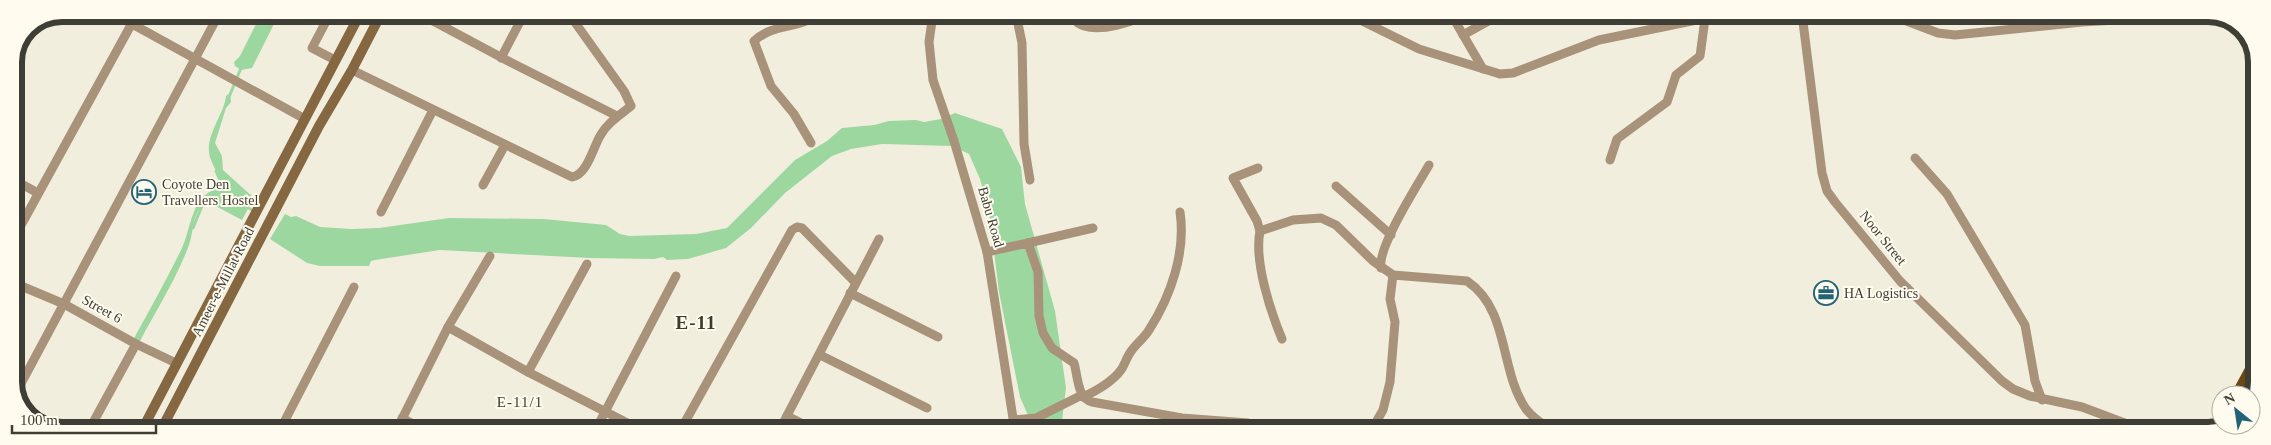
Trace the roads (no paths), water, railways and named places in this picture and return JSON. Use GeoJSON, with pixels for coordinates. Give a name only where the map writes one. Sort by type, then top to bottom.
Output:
{"type":"FeatureCollection","features":[{"type":"Feature","properties":{"kind":"main road","name":"Ameer-e-Millat Road"},"geometry":{"type":"LineString","coordinates":[[146,422],[176,362],[356,22]]}},
{"type":"Feature","properties":{"kind":"main road","name":"Ameer-e-Millat Road"},"geometry":{"type":"LineString","coordinates":[[165,422],[319,126],[352,70],[377,22]]}},
{"type":"Feature","properties":{"kind":"main road"},"geometry":{"type":"LineString","coordinates":[[305,119],[319,126]]}},
{"type":"Feature","properties":{"kind":"street"},"geometry":{"type":"LineString","coordinates":[[128,22],[305,119]]}},
{"type":"Feature","properties":{"kind":"street"},"geometry":{"type":"LineString","coordinates":[[23,380],[214,22]]}},
{"type":"Feature","properties":{"kind":"street"},"geometry":{"type":"LineString","coordinates":[[326,22],[312,48],[335,60]]}},
{"type":"Feature","properties":{"kind":"street"},"geometry":{"type":"LineString","coordinates":[[435,22],[501,58],[617,116]]}},
{"type":"Feature","properties":{"kind":"street"},"geometry":{"type":"LineString","coordinates":[[501,58],[520,22]]}},
{"type":"Feature","properties":{"kind":"street"},"geometry":{"type":"LineString","coordinates":[[352,70],[572,178],[580,175],[600,135],[617,116],[631,106],[624,91],[575,22]]}},
{"type":"Feature","properties":{"kind":"street"},"geometry":{"type":"LineString","coordinates":[[804,22],[767,31],[754,41],[771,86],[794,114],[811,143]]}},
{"type":"Feature","properties":{"kind":"street","name":"Babu Road"},"geometry":{"type":"LineString","coordinates":[[932,22],[929,42],[933,80],[954,141],[987,252],[1013,420]]}},
{"type":"Feature","properties":{"kind":"street"},"geometry":{"type":"LineString","coordinates":[[1018,22],[1022,43],[1024,144],[1030,180]]}},
{"type":"Feature","properties":{"kind":"street"},"geometry":{"type":"LineString","coordinates":[[1075,22],[1084,27],[1095,28],[1125,22]]}},
{"type":"Feature","properties":{"kind":"street"},"geometry":{"type":"LineString","coordinates":[[1362,22],[1419,49],[1500,74],[1513,73],[1599,40],[1690,22]]}},
{"type":"Feature","properties":{"kind":"street"},"geometry":{"type":"LineString","coordinates":[[1456,22],[1483,69]]}},
{"type":"Feature","properties":{"kind":"street"},"geometry":{"type":"LineString","coordinates":[[1463,35],[1487,22]]}},
{"type":"Feature","properties":{"kind":"street"},"geometry":{"type":"LineString","coordinates":[[1610,160],[1616,139],[1667,102],[1676,75],[1700,56],[1705,22]]}},
{"type":"Feature","properties":{"kind":"street","name":"Noor Street"},"geometry":{"type":"LineString","coordinates":[[1803,22],[1822,173],[1827,191],[1900,281],[2012,389],[2042,400],[2082,407],[2122,422]]}},
{"type":"Feature","properties":{"kind":"street"},"geometry":{"type":"LineString","coordinates":[[1909,22],[1938,33],[1955,35],[2079,22]]}},
{"type":"Feature","properties":{"kind":"street"},"geometry":{"type":"LineString","coordinates":[[22,222],[131,24]]}},
{"type":"Feature","properties":{"kind":"street"},"geometry":{"type":"LineString","coordinates":[[381,212],[433,110]]}},
{"type":"Feature","properties":{"kind":"street"},"geometry":{"type":"LineString","coordinates":[[484,185],[505,145]]}},
{"type":"Feature","properties":{"kind":"street"},"geometry":{"type":"LineString","coordinates":[[1915,158],[1947,194],[2025,325],[2034,381],[2042,400]]}},
{"type":"Feature","properties":{"kind":"street"},"geometry":{"type":"LineString","coordinates":[[1381,268],[1381,259],[1391,235],[1428,165]]}},
{"type":"Feature","properties":{"kind":"street"},"geometry":{"type":"LineString","coordinates":[[1258,168],[1233,178],[1258,221],[1260,231],[1258,248],[1261,256],[1260,267],[1271,310],[1282,339]]}},
{"type":"Feature","properties":{"kind":"street"},"geometry":{"type":"LineString","coordinates":[[22,185],[38,193]]}},
{"type":"Feature","properties":{"kind":"street"},"geometry":{"type":"LineString","coordinates":[[1336,186],[1391,235]]}},
{"type":"Feature","properties":{"kind":"street"},"geometry":{"type":"LineString","coordinates":[[1013,420],[1036,418],[1100,388],[1120,371],[1130,352],[1149,330],[1160,311],[1178,262],[1181,245],[1180,212]]}},
{"type":"Feature","properties":{"kind":"street"},"geometry":{"type":"LineString","coordinates":[[1260,231],[1293,220],[1313,218],[1327,220],[1341,229],[1381,268],[1393,275],[1466,281],[1476,287],[1500,328],[1514,385],[1527,410],[1542,422]]}},
{"type":"Feature","properties":{"kind":"street"},"geometry":{"type":"LineString","coordinates":[[685,422],[792,230],[797,227],[802,228],[855,282]]}},
{"type":"Feature","properties":{"kind":"street"},"geometry":{"type":"LineString","coordinates":[[987,252],[1093,228]]}},
{"type":"Feature","properties":{"kind":"street"},"geometry":{"type":"LineString","coordinates":[[784,422],[879,239]]}},
{"type":"Feature","properties":{"kind":"street"},"geometry":{"type":"LineString","coordinates":[[1028,243],[1038,272],[1039,316],[1044,333],[1052,348],[1074,363],[1082,396],[1092,402],[1151,413],[1205,421],[1226,422]]}},
{"type":"Feature","properties":{"kind":"street"},"geometry":{"type":"LineString","coordinates":[[400,422],[448,327],[490,256]]}},
{"type":"Feature","properties":{"kind":"street"},"geometry":{"type":"LineString","coordinates":[[528,372],[586,264]]}},
{"type":"Feature","properties":{"kind":"street"},"geometry":{"type":"LineString","coordinates":[[1376,422],[1382,410],[1390,382],[1395,322],[1390,299],[1393,275]]}},
{"type":"Feature","properties":{"kind":"street"},"geometry":{"type":"LineString","coordinates":[[600,422],[676,276]]}},
{"type":"Feature","properties":{"kind":"street","name":"Street 6"},"geometry":{"type":"LineString","coordinates":[[23,287],[64,304],[136,344],[176,362]]}},
{"type":"Feature","properties":{"kind":"street"},"geometry":{"type":"LineString","coordinates":[[284,422],[354,287]]}},
{"type":"Feature","properties":{"kind":"street"},"geometry":{"type":"LineString","coordinates":[[850,293],[938,337]]}},
{"type":"Feature","properties":{"kind":"street"},"geometry":{"type":"LineString","coordinates":[[448,327],[528,372],[627,422]]}},
{"type":"Feature","properties":{"kind":"street"},"geometry":{"type":"LineString","coordinates":[[93,422],[136,344]]}},
{"type":"Feature","properties":{"kind":"street"},"geometry":{"type":"LineString","coordinates":[[820,355],[927,408]]}},
{"type":"Feature","properties":{"kind":"street"},"geometry":{"type":"LineString","coordinates":[[787,416],[799,422]]}},
{"type":"Feature","properties":{"kind":"street"},"geometry":{"type":"LineString","coordinates":[[402,418],[410,422]]}},
{"type":"Feature","properties":{"kind":"waterway"},"geometry":{"type":"LineString","coordinates":[[229,97],[241,68]]}},
{"type":"Feature","properties":{"kind":"waterway"},"geometry":{"type":"LineString","coordinates":[[216,171],[222,185]]}},
{"type":"Feature","properties":{"kind":"waterway"},"geometry":{"type":"LineString","coordinates":[[193,228],[202,206]]}},
{"type":"Feature","properties":{"kind":"waterway"},"geometry":{"type":"LineString","coordinates":[[245,206],[252,210]]}},
{"type":"Feature","properties":{"kind":"place","name":"Coyote Den Travellers Hostel"},"geometry":{"type":"Point","coordinates":[144,192]}},
{"type":"Feature","properties":{"kind":"place","name":"HA Logistics"},"geometry":{"type":"Point","coordinates":[1826,293]}},
{"type":"Feature","properties":{"kind":"district","name":"E-11"},"geometry":{"type":"Point","coordinates":[696,322]}},
{"type":"Feature","properties":{"kind":"district","name":"E-11/1"},"geometry":{"type":"Point","coordinates":[520,402]}}]}
